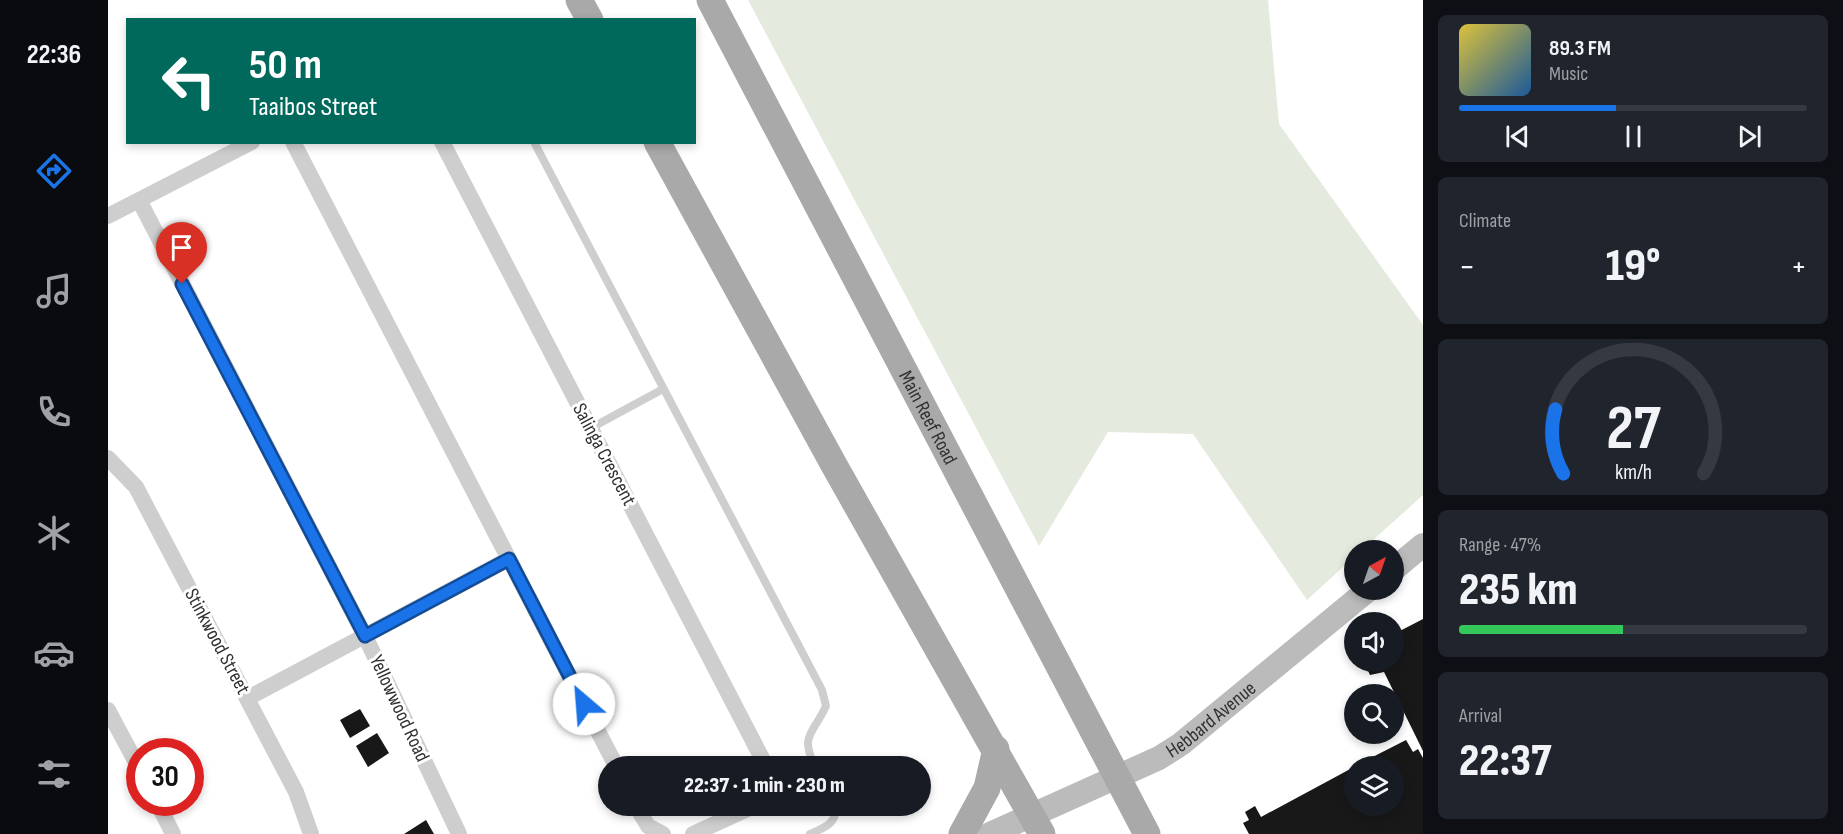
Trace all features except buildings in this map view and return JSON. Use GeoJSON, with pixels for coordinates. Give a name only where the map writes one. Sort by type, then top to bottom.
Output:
{"type":"FeatureCollection","features":[{"type":"Feature","properties":{"kind":"main road"},"geometry":{"type":"LineString","coordinates":[[579,0],[589,18]]}},
{"type":"Feature","properties":{"kind":"main road","name":"Main Reef Road"},"geometry":{"type":"LineString","coordinates":[[710,0],[1147,834]]}},
{"type":"Feature","properties":{"kind":"main road"},"geometry":{"type":"LineString","coordinates":[[658,144],[834,465],[1037,825]]}},
{"type":"Feature","properties":{"kind":"main road"},"geometry":{"type":"LineString","coordinates":[[962,834],[987,788],[996,749]]}},
{"type":"Feature","properties":{"kind":"street"},"geometry":{"type":"LineString","coordinates":[[108,216],[248,144]]}},
{"type":"Feature","properties":{"kind":"street"},"geometry":{"type":"LineString","coordinates":[[294,144],[611,756]]}},
{"type":"Feature","properties":{"kind":"street","name":"Salinga Crescent"},"geometry":{"type":"LineString","coordinates":[[443,144],[761,756]]}},
{"type":"Feature","properties":{"kind":"street","name":"Yellowwood Road"},"geometry":{"type":"LineString","coordinates":[[139,200],[365,636],[459,834]]}},
{"type":"Feature","properties":{"kind":"street","name":"Stinkwood Street"},"geometry":{"type":"LineString","coordinates":[[108,458],[136,487],[299,799],[311,834]]}},
{"type":"Feature","properties":{"kind":"street"},"geometry":{"type":"LineString","coordinates":[[1404,561],[1423,545]]}},
{"type":"Feature","properties":{"kind":"street"},"geometry":{"type":"LineString","coordinates":[[248,698],[509,559]]}},
{"type":"Feature","properties":{"kind":"street","name":"Hebbard Avenue"},"geometry":{"type":"LineString","coordinates":[[990,834],[1037,825],[1117,777],[1159,758],[1181,744],[1356,600]]}},
{"type":"Feature","properties":{"kind":"street"},"geometry":{"type":"LineString","coordinates":[[108,710],[126,744]]}},
{"type":"Feature","properties":{"kind":"street"},"geometry":{"type":"LineString","coordinates":[[164,816],[173,834]]}},
{"type":"Feature","properties":{"kind":"street"},"geometry":{"type":"LineString","coordinates":[[642,816],[648,826],[663,834]]}},
{"type":"Feature","properties":{"kind":"street"},"geometry":{"type":"LineString","coordinates":[[693,834],[732,816]]}},
{"type":"Feature","properties":{"kind":"lane"},"geometry":{"type":"LineString","coordinates":[[535,144],[824,695],[826,706],[808,735],[807,744],[811,756]]}},
{"type":"Feature","properties":{"kind":"lane"},"geometry":{"type":"LineString","coordinates":[[591,428],[663,389]]}},
{"type":"Feature","properties":{"kind":"lane"},"geometry":{"type":"LineString","coordinates":[[810,834],[829,824],[834,816]]}},
{"type":"Feature","properties":{"kind":"shaded area"},"geometry":{"type":"Polygon","coordinates":[[[748,0],[1268,0],[1279,124],[1423,325],[1423,495],[1373,540],[1344,540],[1344,566],[1307,600],[1193,434],[1108,432],[1039,546],[748,0]]]}},
{"type":"Feature","properties":{"kind":"route"},"geometry":{"type":"LineString","coordinates":[[182,284],[365,636],[509,559],[584,704]]}}]}
